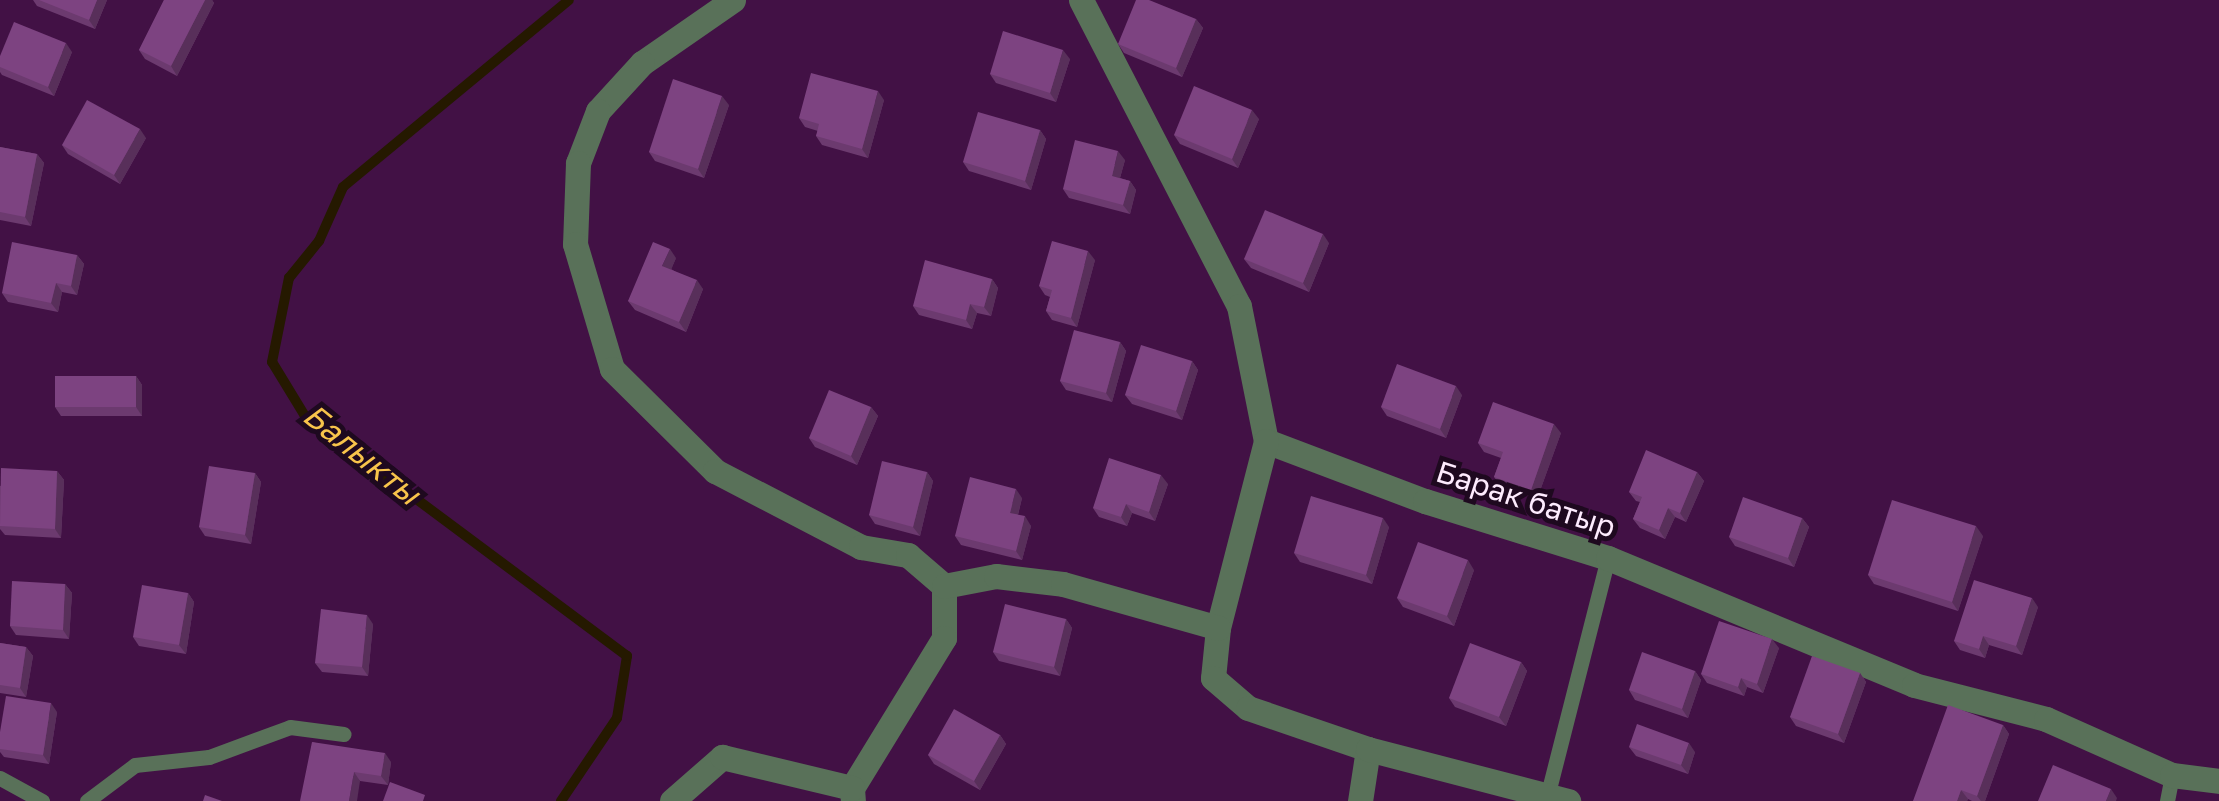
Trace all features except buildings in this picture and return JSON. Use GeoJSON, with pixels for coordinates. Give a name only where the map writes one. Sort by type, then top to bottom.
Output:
{"type":"FeatureCollection","features":[{"type":"Feature","properties":{"kind":"street"},"geometry":{"type":"LineString","coordinates":[[672,801],[722,758],[852,795],[944,638],[944,586],[908,555],[861,546],[715,471],[612,370],[576,244],[578,164],[598,112],[642,63],[734,0]]}},
{"type":"Feature","properties":{"kind":"street"},"geometry":{"type":"LineString","coordinates":[[1080,0],[1240,306],[1266,441],[1218,628],[1213,678],[1248,708],[1368,750],[1558,799]]}},
{"type":"Feature","properties":{"kind":"street","name":"Барак батыр"},"geometry":{"type":"LineString","coordinates":[[1266,441],[1425,502],[1608,558],[1914,684],[2046,719],[2172,775],[2219,781]]}},
{"type":"Feature","properties":{"kind":"street"},"geometry":{"type":"LineString","coordinates":[[944,586],[996,576],[1062,584],[1218,628]]}},
{"type":"Feature","properties":{"kind":"street"},"geometry":{"type":"LineString","coordinates":[[1360,801],[1368,750]]}},
{"type":"Feature","properties":{"kind":"lane"},"geometry":{"type":"LineString","coordinates":[[1558,799],[1608,558]]}},
{"type":"Feature","properties":{"kind":"lane"},"geometry":{"type":"LineString","coordinates":[[87,801],[134,765],[209,757],[290,727],[344,734]]}},
{"type":"Feature","properties":{"kind":"lane"},"geometry":{"type":"LineString","coordinates":[[2167,801],[2172,775]]}},
{"type":"Feature","properties":{"kind":"lane"},"geometry":{"type":"LineString","coordinates":[[0,778],[42,801]]}},
{"type":"Feature","properties":{"kind":"waterway","name":"Балыкты"},"geometry":{"type":"LineString","coordinates":[[561,801],[617,718],[627,656],[305,416],[272,362],[289,278],[319,241],[343,187],[569,0]]}}]}
